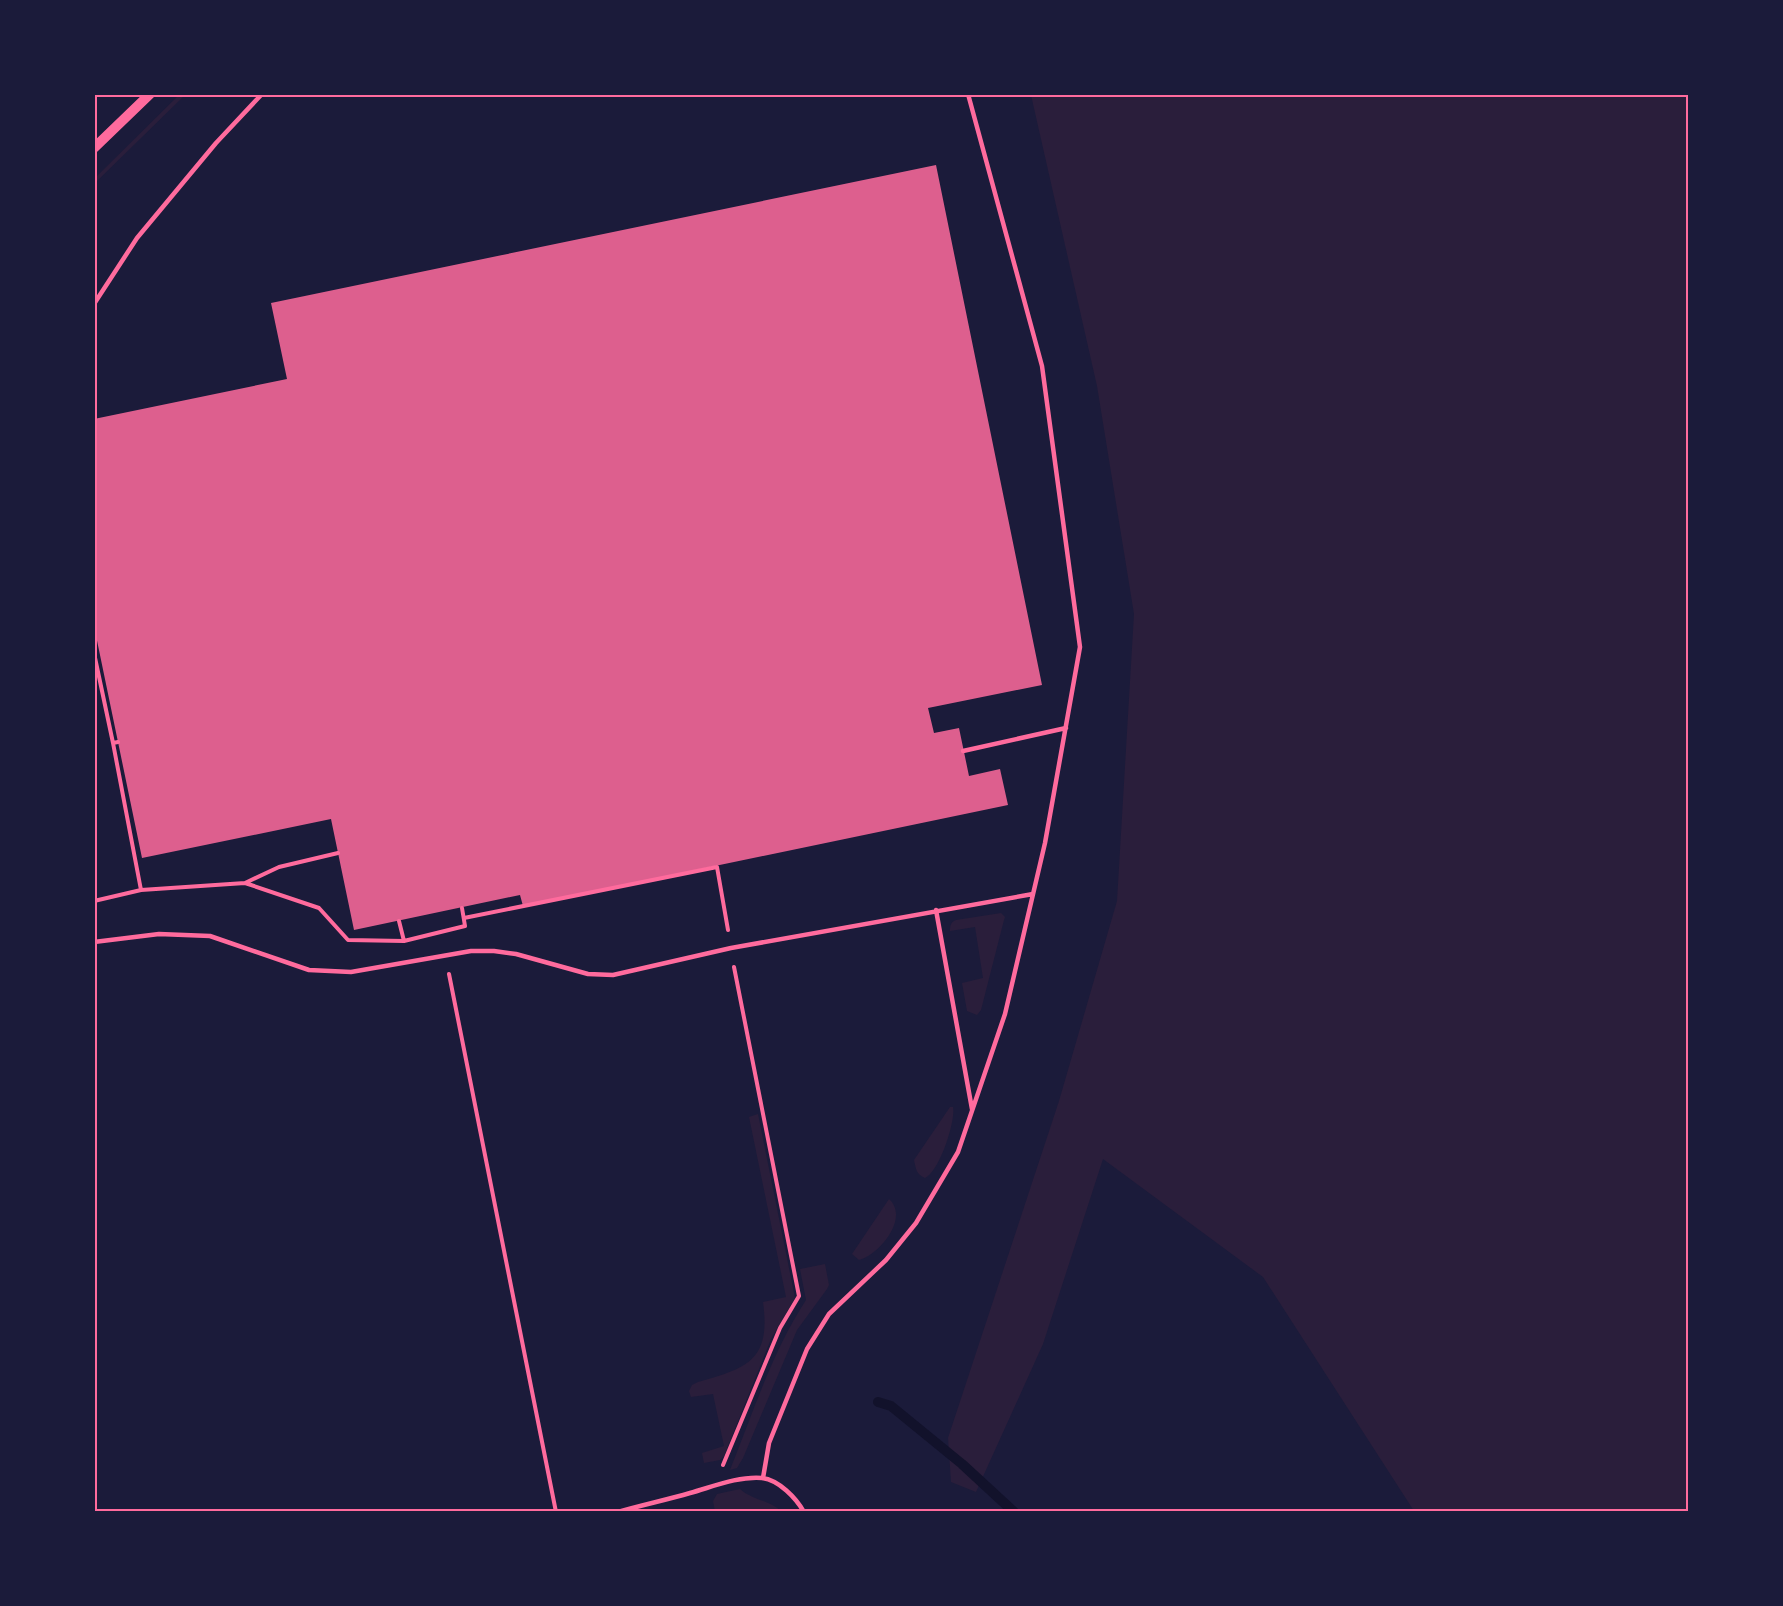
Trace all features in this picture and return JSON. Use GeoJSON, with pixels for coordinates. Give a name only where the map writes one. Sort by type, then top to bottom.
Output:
{"type":"FeatureCollection","features":[{"type":"Feature","properties":{"kind":"street"},"geometry":{"type":"LineString","coordinates":[[94,148],[150,94]]}},
{"type":"Feature","properties":{"kind":"lane"},"geometry":{"type":"LineString","coordinates":[[94,304],[137,238],[216,143],[262,94]]}},
{"type":"Feature","properties":{"kind":"lane"},"geometry":{"type":"LineString","coordinates":[[764,1478],[769,1443],[807,1349],[829,1314],[886,1260],[916,1222],[958,1152],[1005,1014],[1045,843],[1080,647],[1042,366],[968,94]]}},
{"type":"Feature","properties":{"kind":"lane"},"geometry":{"type":"LineString","coordinates":[[963,751],[1066,728]]}},
{"type":"Feature","properties":{"kind":"lane"},"geometry":{"type":"LineString","coordinates":[[94,942],[159,934],[210,936],[309,970],[351,972],[471,951],[516,954],[588,974],[613,975],[731,948],[1033,894]]}},
{"type":"Feature","properties":{"kind":"lane"},"geometry":{"type":"LineString","coordinates":[[936,910],[972,1112]]}},
{"type":"Feature","properties":{"kind":"lane"},"geometry":{"type":"LineString","coordinates":[[618,1512],[724,1483],[764,1478],[796,1498],[804,1512]]}},
{"type":"Feature","properties":{"kind":"path"},"geometry":{"type":"LineString","coordinates":[[94,653],[116,742],[141,890]]}},
{"type":"Feature","properties":{"kind":"path"},"geometry":{"type":"LineString","coordinates":[[94,901],[141,890],[245,883],[279,867],[338,852]]}},
{"type":"Feature","properties":{"kind":"path"},"geometry":{"type":"LineString","coordinates":[[464,918],[717,867],[799,1296],[780,1329],[722,1467],[724,1483]]}},
{"type":"Feature","properties":{"kind":"path"},"geometry":{"type":"LineString","coordinates":[[245,883],[319,908],[348,940],[404,941],[465,927],[462,908]]}},
{"type":"Feature","properties":{"kind":"path"},"geometry":{"type":"LineString","coordinates":[[399,921],[404,941]]}},
{"type":"Feature","properties":{"kind":"path"},"geometry":{"type":"LineString","coordinates":[[440,933],[555,1512]]}},
{"type":"Feature","properties":{"kind":"shaded area"},"geometry":{"type":"Polygon","coordinates":[[[180,94],[185,95],[95,183],[95,178],[180,94]]]}},
{"type":"Feature","properties":{"kind":"shaded area"},"geometry":{"type":"Polygon","coordinates":[[[1031,95],[1688,95],[1688,1511],[1414,1511],[1263,1277],[1103,1159],[1043,1344],[976,1492],[951,1482],[948,1438],[1059,1101],[1117,901],[1134,614],[1097,386],[1031,95]]]}},
{"type":"Feature","properties":{"kind":"shaded area"},"geometry":{"type":"Polygon","coordinates":[[[1001,913],[1005,917],[981,1010],[977,1015],[967,1011],[962,983],[983,978],[975,927],[950,931],[951,925],[956,920],[1001,913]]]}},
{"type":"Feature","properties":{"kind":"shaded area"},"geometry":{"type":"Polygon","coordinates":[[[950,1107],[953,1107],[952,1123],[945,1146],[936,1166],[925,1178],[918,1173],[914,1160],[950,1107]]]}},
{"type":"Feature","properties":{"kind":"shaded area"},"geometry":{"type":"Polygon","coordinates":[[[758,1114],[795,1298],[771,1339],[724,1456],[720,1460],[704,1463],[702,1453],[724,1446],[713,1394],[691,1397],[689,1391],[692,1385],[730,1372],[743,1366],[752,1358],[759,1349],[763,1337],[765,1322],[763,1302],[786,1297],[749,1117],[758,1114]]]}},
{"type":"Feature","properties":{"kind":"shaded area"},"geometry":{"type":"Polygon","coordinates":[[[889,1199],[895,1207],[894,1225],[883,1244],[867,1257],[859,1260],[852,1254],[889,1199]]]}},
{"type":"Feature","properties":{"kind":"shaded area"},"geometry":{"type":"Polygon","coordinates":[[[825,1264],[829,1285],[797,1330],[743,1458],[737,1468],[730,1470],[773,1362],[806,1300],[800,1269],[825,1264]]]}},
{"type":"Feature","properties":{"kind":"shaded area"},"geometry":{"type":"Polygon","coordinates":[[[740,1489],[781,1511],[715,1511],[713,1501],[717,1494],[740,1489]]]}},
{"type":"Feature","properties":{"kind":"building"},"geometry":{"type":"Polygon","coordinates":[[[936,165],[1042,685],[928,708],[934,733],[959,728],[969,776],[1000,769],[1008,805],[523,906],[520,895],[354,930],[331,819],[142,858],[94,626],[94,419],[287,379],[271,303],[936,165]]]}},
{"type":"Feature","properties":{"kind":"waterway"},"geometry":{"type":"LineString","coordinates":[[878,1402],[891,1406],[962,1464],[1014,1512]]}}]}
